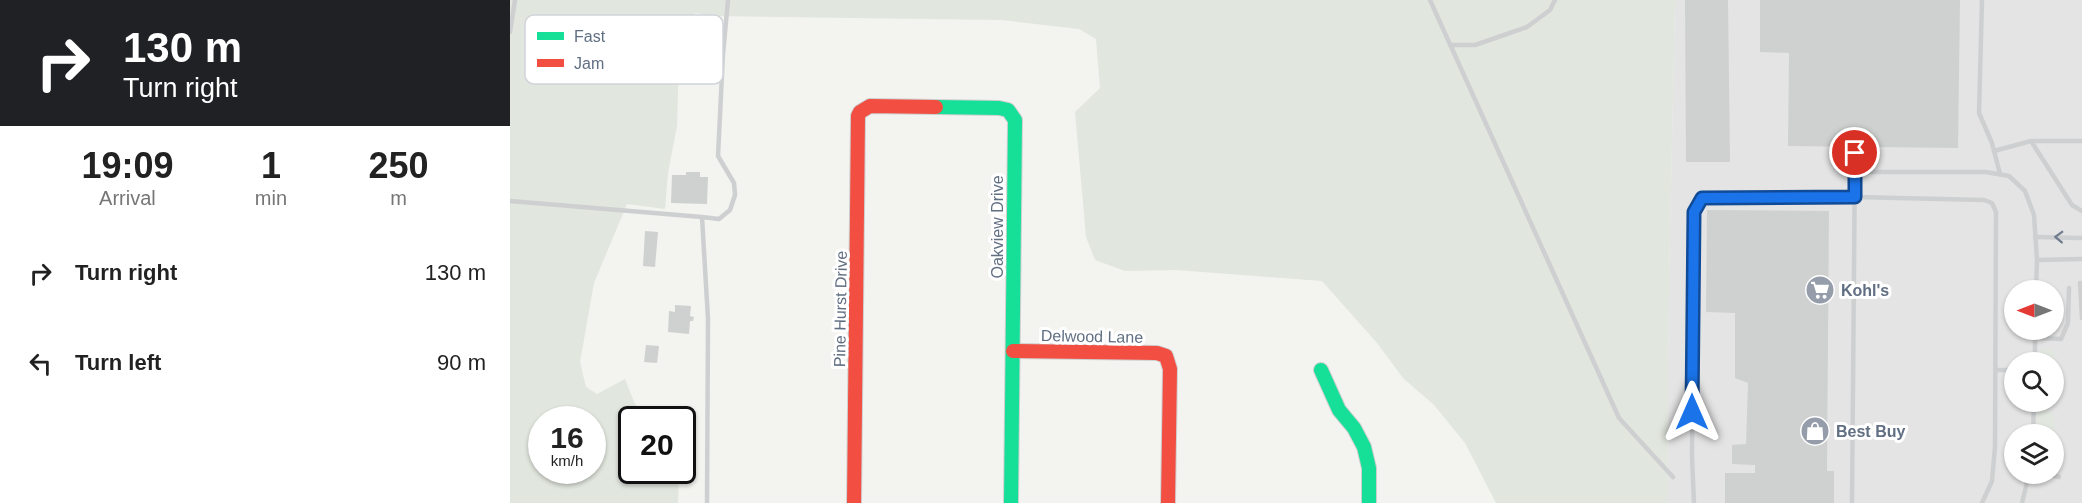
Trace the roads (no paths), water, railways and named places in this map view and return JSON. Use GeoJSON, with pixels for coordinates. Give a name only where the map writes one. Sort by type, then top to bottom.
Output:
{"type":"FeatureCollection","features":[{"type":"Feature","properties":{"kind":"street","name":"Oakview Drive"},"geometry":{"type":"LineString","coordinates":[[858,116],[870,106],[1005,108],[1015,120],[1011,503]]}},
{"type":"Feature","properties":{"kind":"street","name":"Pine Hurst Drive"},"geometry":{"type":"LineString","coordinates":[[854,503],[858,116]]}},
{"type":"Feature","properties":{"kind":"street","name":"Delwood Lane"},"geometry":{"type":"LineString","coordinates":[[1013,351],[1158,353],[1166,356],[1170,369],[1168,503]]}},
{"type":"Feature","properties":{"kind":"street"},"geometry":{"type":"LineString","coordinates":[[1321,370],[1339,410],[1354,428],[1364,447],[1369,468],[1369,503]]}},
{"type":"Feature","properties":{"kind":"lane"},"geometry":{"type":"LineString","coordinates":[[510,32],[515,0]]}},
{"type":"Feature","properties":{"kind":"lane"},"geometry":{"type":"LineString","coordinates":[[723,54],[728,0]]}},
{"type":"Feature","properties":{"kind":"lane"},"geometry":{"type":"LineString","coordinates":[[1430,0],[1619,418],[1673,477]]}},
{"type":"Feature","properties":{"kind":"lane"},"geometry":{"type":"LineString","coordinates":[[1450,45],[1475,45],[1527,27],[1550,10],[1555,0]]}},
{"type":"Feature","properties":{"kind":"lane"},"geometry":{"type":"LineString","coordinates":[[1982,0],[1979,113],[1994,151],[2000,174]]}},
{"type":"Feature","properties":{"kind":"lane"},"geometry":{"type":"LineString","coordinates":[[510,201],[719,219],[730,210],[735,195],[734,183],[718,156],[722,84]]}},
{"type":"Feature","properties":{"kind":"lane"},"geometry":{"type":"LineString","coordinates":[[1994,151],[2031,141],[2082,141]]}},
{"type":"Feature","properties":{"kind":"lane"},"geometry":{"type":"LineString","coordinates":[[2031,141],[2072,205],[2082,211]]}},
{"type":"Feature","properties":{"kind":"lane"},"geometry":{"type":"LineString","coordinates":[[1852,503],[1855,153]]}},
{"type":"Feature","properties":{"kind":"lane"},"geometry":{"type":"LineString","coordinates":[[1856,172],[1986,172],[2009,176],[2025,191],[2034,215],[2036,280]]}},
{"type":"Feature","properties":{"kind":"lane"},"geometry":{"type":"LineString","coordinates":[[1694,503],[1692,457],[1694,212],[1702,198],[1855,197],[1984,200],[1992,203],[1996,212],[1995,464],[1992,481],[1982,503]]}},
{"type":"Feature","properties":{"kind":"lane"},"geometry":{"type":"LineString","coordinates":[[702,218],[708,320],[707,503]]}},
{"type":"Feature","properties":{"kind":"lane"},"geometry":{"type":"LineString","coordinates":[[2035,237],[2082,238]]}},
{"type":"Feature","properties":{"kind":"lane"},"geometry":{"type":"LineString","coordinates":[[2037,260],[2082,259]]}},
{"type":"Feature","properties":{"kind":"lane"},"geometry":{"type":"LineString","coordinates":[[2080,283],[2082,318]]}},
{"type":"Feature","properties":{"kind":"lane"},"geometry":{"type":"LineString","coordinates":[[2064,332],[2068,323],[2069,288]]}},
{"type":"Feature","properties":{"kind":"lane"},"geometry":{"type":"LineString","coordinates":[[1996,370],[2004,370]]}},
{"type":"Feature","properties":{"kind":"lane"},"geometry":{"type":"LineString","coordinates":[[2022,503],[2027,484]]}},
{"type":"Feature","properties":{"kind":"place","name":"Kohl's"},"geometry":{"type":"Point","coordinates":[1820,290]}},
{"type":"Feature","properties":{"kind":"place","name":"Best Buy"},"geometry":{"type":"Point","coordinates":[1815,431]}}]}
